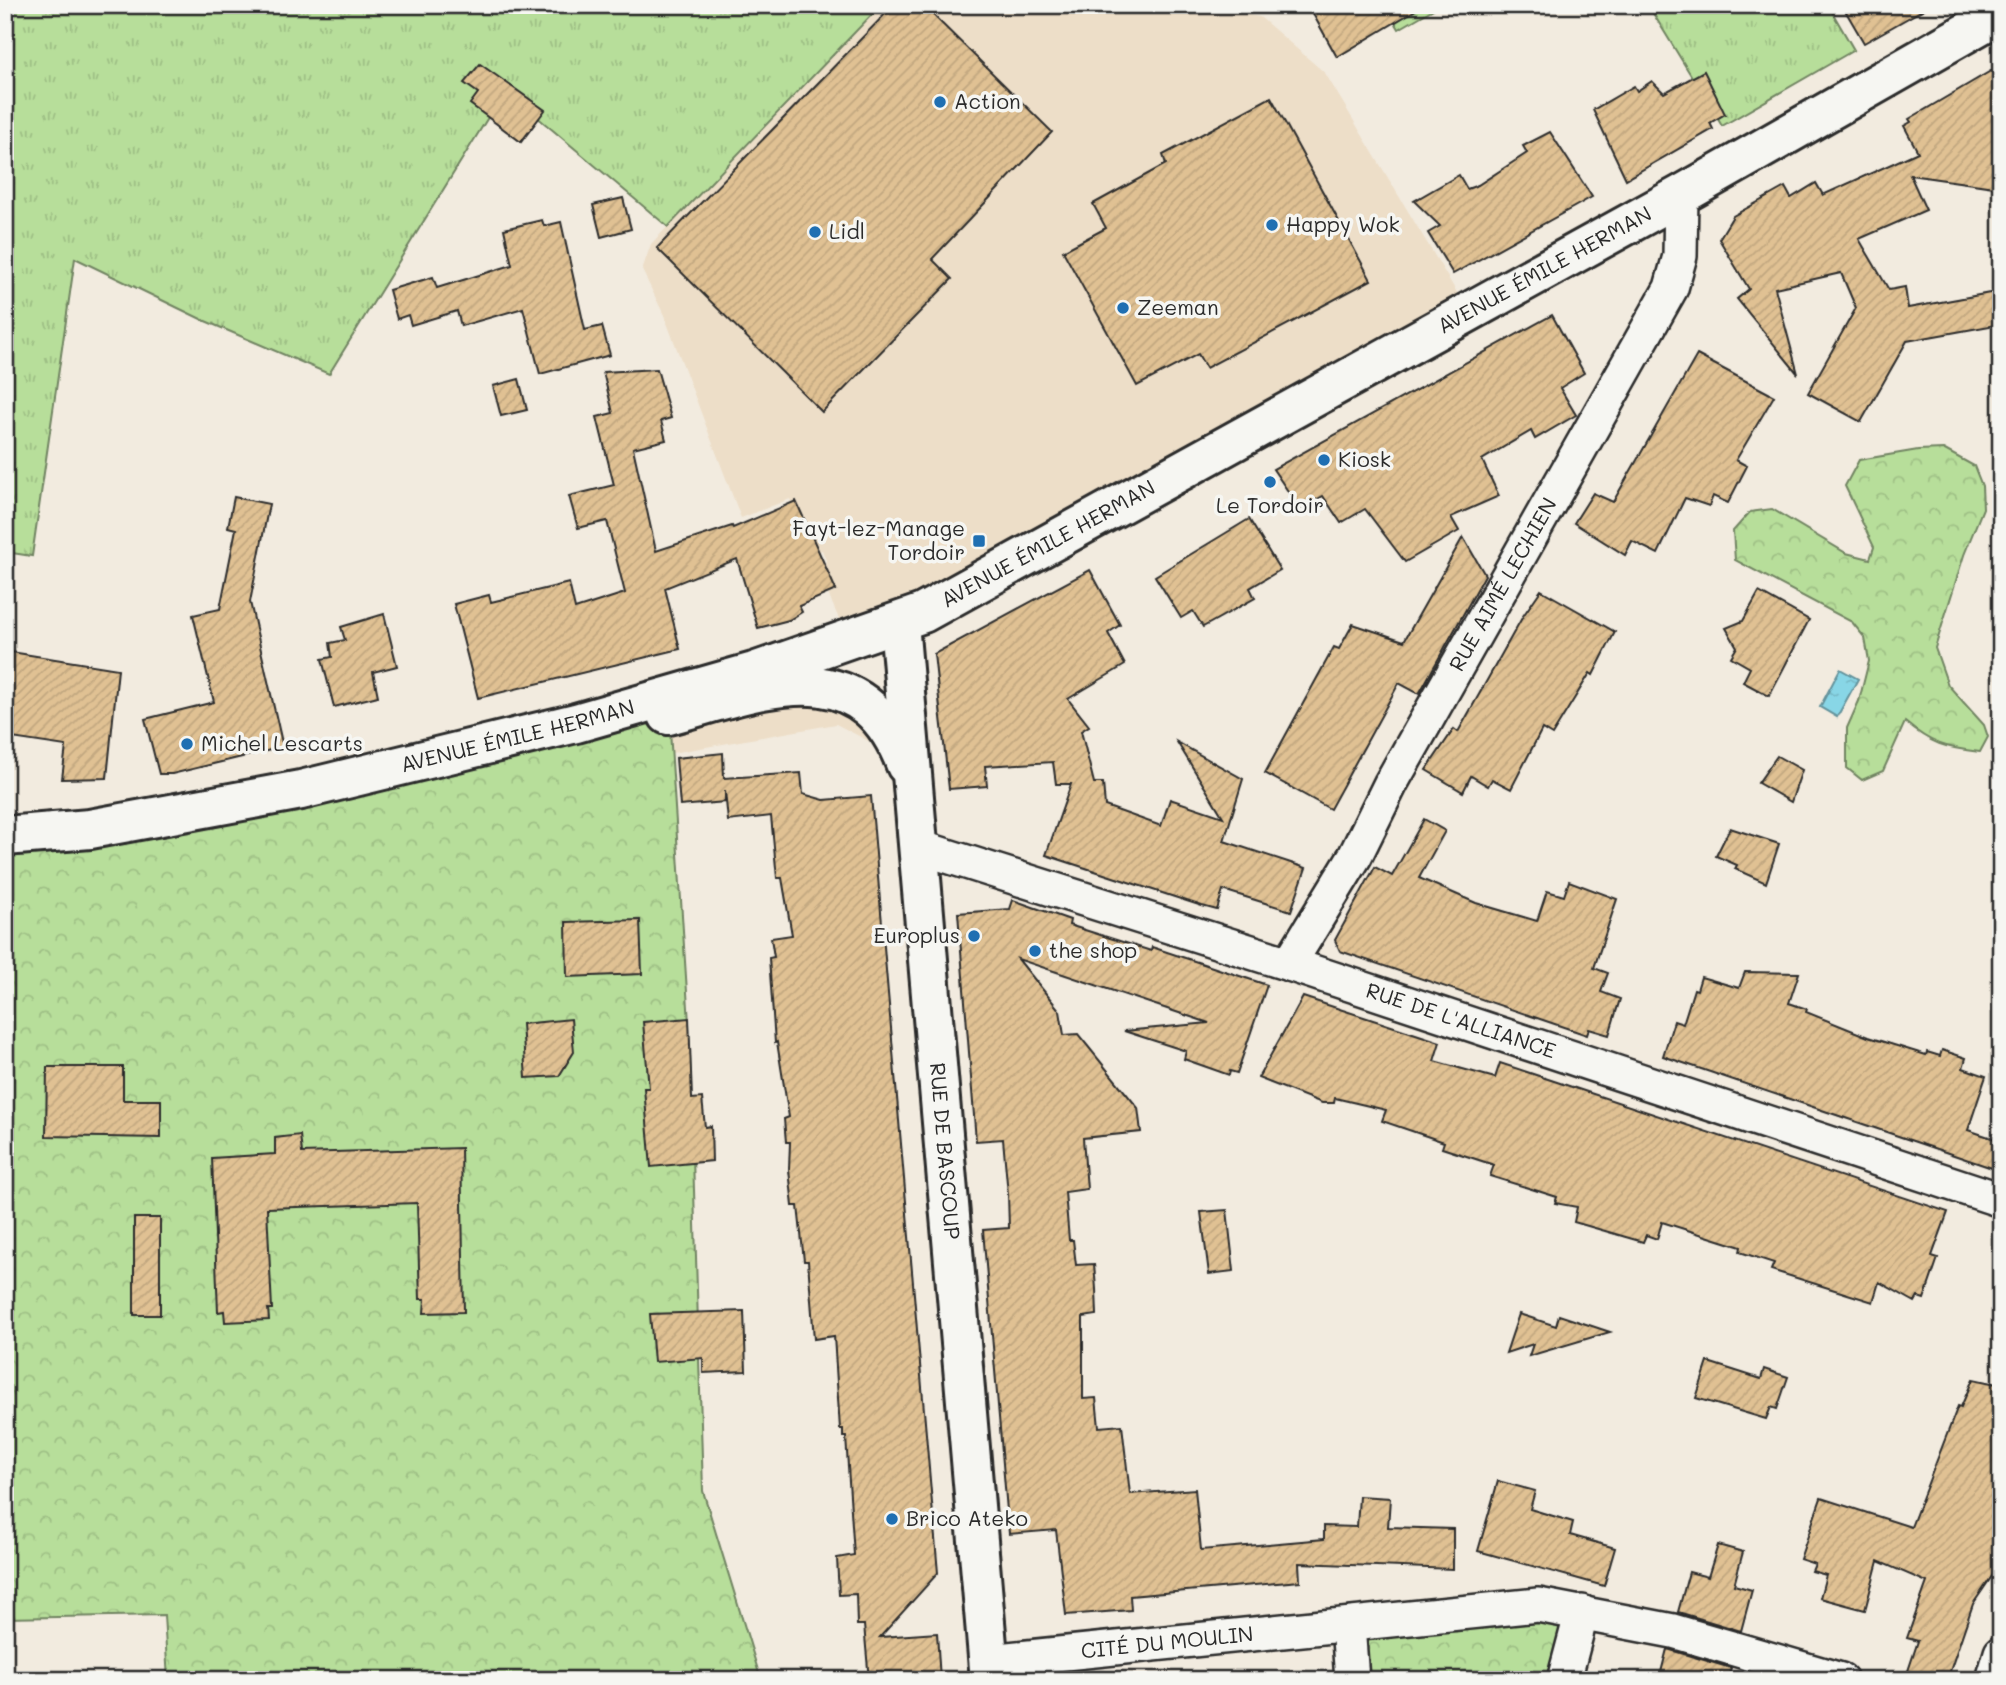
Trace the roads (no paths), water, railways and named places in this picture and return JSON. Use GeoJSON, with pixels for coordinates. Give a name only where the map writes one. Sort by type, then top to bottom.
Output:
{"type":"FeatureCollection","features":[{"type":"Feature","properties":{"kind":"main road","name":"AVENUE ÉMILE HERMAN"},"geometry":{"type":"LineString","coordinates":[[5,836],[90,828],[301,790],[576,723],[754,672],[899,623],[923,613],[1681,195],[2001,13]]}},
{"type":"Feature","properties":{"kind":"main road","name":"RUE DE BASCOUP"},"geometry":{"type":"LineString","coordinates":[[899,623],[989,1670]]}},
{"type":"Feature","properties":{"kind":"main road"},"geometry":{"type":"LineString","coordinates":[[444,755],[503,756],[544,750],[766,690],[811,684],[842,690],[865,705],[902,753],[913,782]]}},
{"type":"Feature","properties":{"kind":"street","name":"RUE AIMÉ LECHIEN"},"geometry":{"type":"LineString","coordinates":[[1289,964],[1355,856],[1391,783],[1671,288],[1680,256],[1681,195]]}},
{"type":"Feature","properties":{"kind":"street","name":"RUE DE L'ALLIANCE"},"geometry":{"type":"LineString","coordinates":[[919,847],[1289,964],[2001,1200]]}},
{"type":"Feature","properties":{"kind":"street","name":"CITÉ DU MOULIN"},"geometry":{"type":"LineString","coordinates":[[989,1670],[1348,1625],[1538,1605],[1673,1631],[1841,1680]]}},
{"type":"Feature","properties":{"kind":"street"},"geometry":{"type":"LineString","coordinates":[[1563,1680],[1582,1612]]}},
{"type":"Feature","properties":{"kind":"street"},"geometry":{"type":"LineString","coordinates":[[1348,1625],[1352,1680]]}},
{"type":"Feature","properties":{"kind":"street"},"geometry":{"type":"LineString","coordinates":[[1993,1680],[2001,1653]]}},
{"type":"Feature","properties":{"kind":"water"},"geometry":{"type":"Polygon","coordinates":[[[1840,669],[1858,679],[1837,717],[1820,707],[1840,669]]]}},
{"type":"Feature","properties":{"kind":"place","name":"Action"},"geometry":{"type":"Point","coordinates":[940,102]}},
{"type":"Feature","properties":{"kind":"place","name":"Happy Wok"},"geometry":{"type":"Point","coordinates":[1272,225]}},
{"type":"Feature","properties":{"kind":"place","name":"Lidl"},"geometry":{"type":"Point","coordinates":[815,232]}},
{"type":"Feature","properties":{"kind":"place","name":"Zeeman"},"geometry":{"type":"Point","coordinates":[1123,308]}},
{"type":"Feature","properties":{"kind":"place","name":"Kiosk"},"geometry":{"type":"Point","coordinates":[1324,460]}},
{"type":"Feature","properties":{"kind":"place","name":"Le Tordoir"},"geometry":{"type":"Point","coordinates":[1270,482]}},
{"type":"Feature","properties":{"kind":"place","name":"Fayt-lez-Manage Tordoir"},"geometry":{"type":"Point","coordinates":[979,541]}},
{"type":"Feature","properties":{"kind":"place","name":"Michel Lescarts"},"geometry":{"type":"Point","coordinates":[187,744]}},
{"type":"Feature","properties":{"kind":"place","name":"Europlus"},"geometry":{"type":"Point","coordinates":[974,936]}},
{"type":"Feature","properties":{"kind":"place","name":"the shop"},"geometry":{"type":"Point","coordinates":[1035,951]}},
{"type":"Feature","properties":{"kind":"place","name":"Brico Ateko"},"geometry":{"type":"Point","coordinates":[892,1519]}}]}
